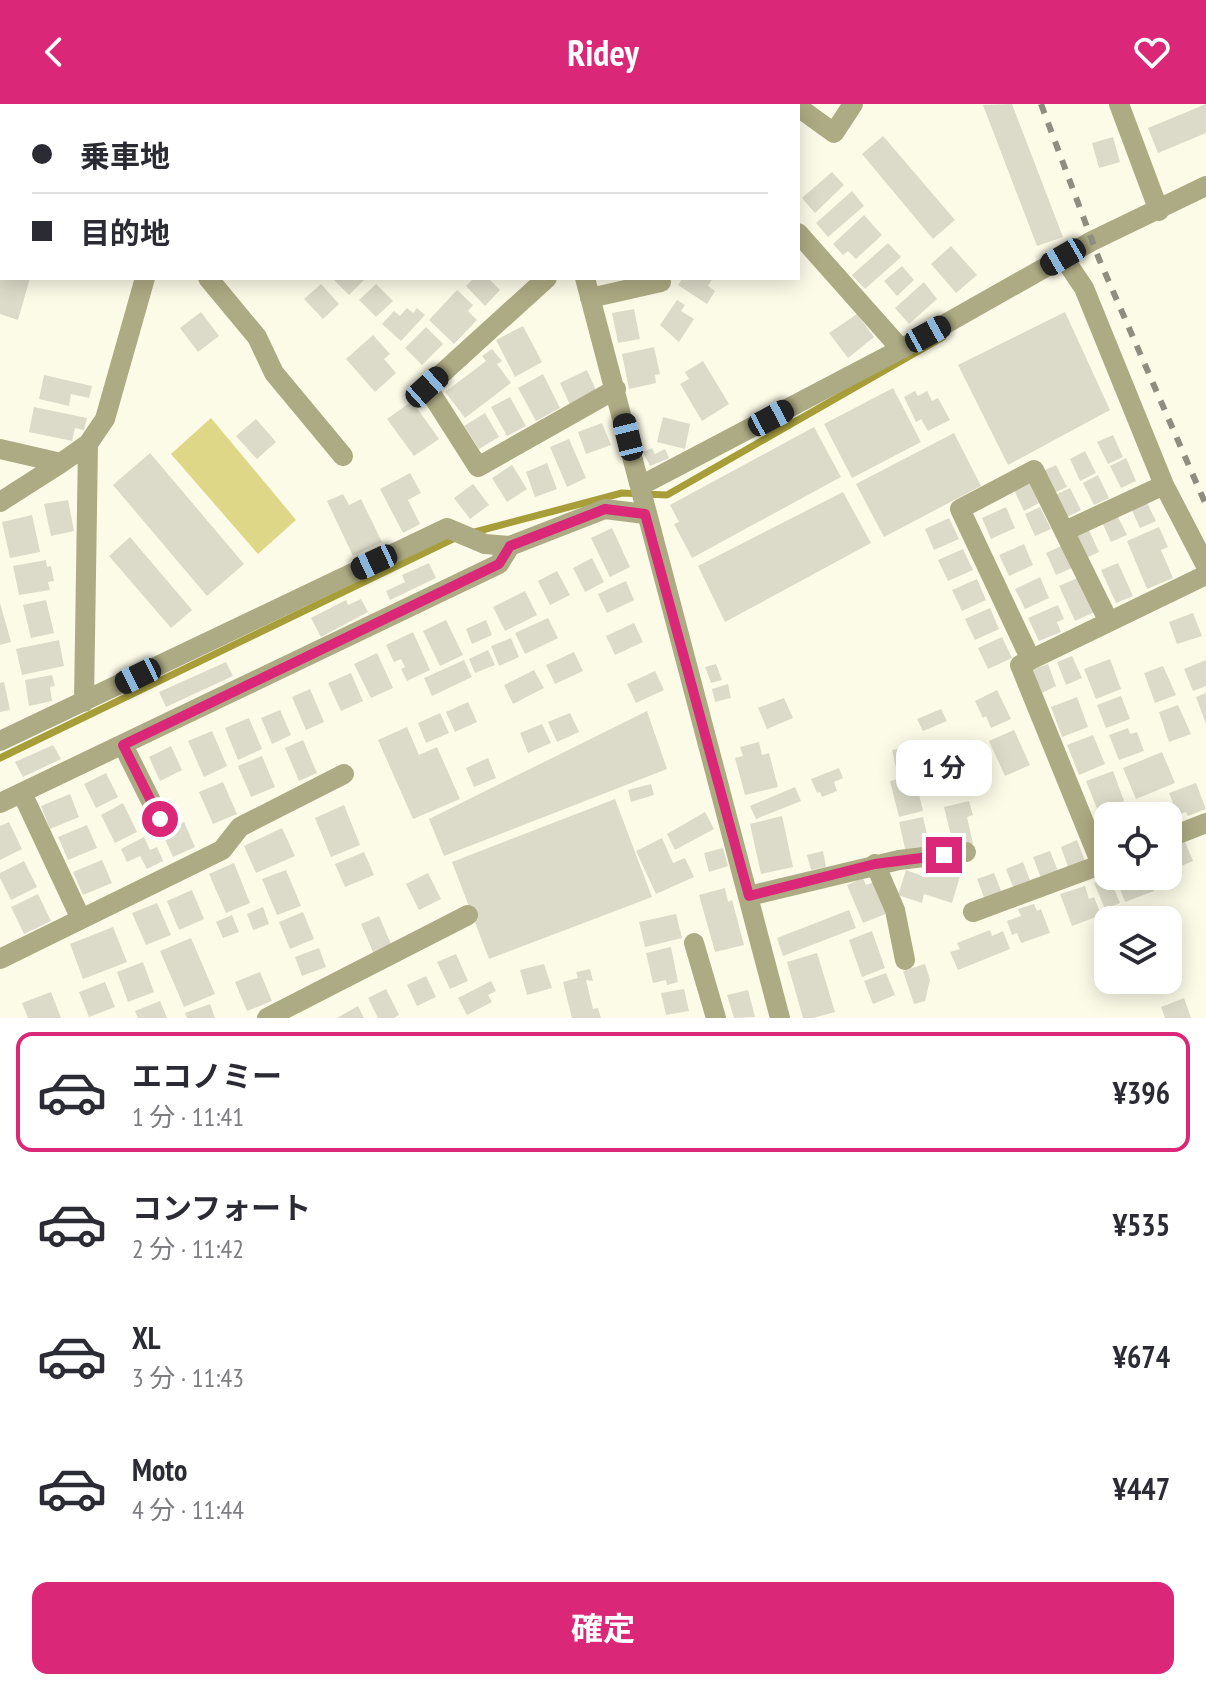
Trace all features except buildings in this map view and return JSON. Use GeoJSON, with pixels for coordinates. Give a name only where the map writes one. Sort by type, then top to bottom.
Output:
{"type":"FeatureCollection","features":[{"type":"Feature","properties":{"kind":"street"},"geometry":{"type":"LineString","coordinates":[[800,109],[834,133],[853,104]]}},
{"type":"Feature","properties":{"kind":"street"},"geometry":{"type":"LineString","coordinates":[[1119,104],[1159,211]]}},
{"type":"Feature","properties":{"kind":"street"},"geometry":{"type":"LineString","coordinates":[[640,486],[901,349],[1063,257],[1206,186]]}},
{"type":"Feature","properties":{"kind":"street"},"geometry":{"type":"LineString","coordinates":[[800,235],[901,349]]}},
{"type":"Feature","properties":{"kind":"street"},"geometry":{"type":"LineString","coordinates":[[1063,257],[1084,288],[1164,485],[1206,566]]}},
{"type":"Feature","properties":{"kind":"street"},"geometry":{"type":"LineString","coordinates":[[0,502],[88,444],[105,419],[144,280]]}},
{"type":"Feature","properties":{"kind":"street"},"geometry":{"type":"LineString","coordinates":[[210,280],[257,337],[274,373],[343,456]]}},
{"type":"Feature","properties":{"kind":"street"},"geometry":{"type":"LineString","coordinates":[[545,280],[427,387],[478,467],[616,389]]}},
{"type":"Feature","properties":{"kind":"street"},"geometry":{"type":"LineString","coordinates":[[661,282],[588,288],[780,1018]]}},
{"type":"Feature","properties":{"kind":"street"},"geometry":{"type":"LineString","coordinates":[[84,702],[88,444]]}},
{"type":"Feature","properties":{"kind":"street"},"geometry":{"type":"LineString","coordinates":[[0,449],[61,463]]}},
{"type":"Feature","properties":{"kind":"street"},"geometry":{"type":"LineString","coordinates":[[1030,658],[960,509],[1034,470],[1109,622]]}},
{"type":"Feature","properties":{"kind":"street"},"geometry":{"type":"LineString","coordinates":[[1065,531],[1164,485]]}},
{"type":"Feature","properties":{"kind":"street"},"geometry":{"type":"LineString","coordinates":[[0,741],[447,528],[485,544],[510,546],[605,509],[645,514]]}},
{"type":"Feature","properties":{"kind":"street"},"geometry":{"type":"LineString","coordinates":[[0,803],[499,564],[510,546]]}},
{"type":"Feature","properties":{"kind":"street"},"geometry":{"type":"LineString","coordinates":[[1094,837],[1020,665],[1206,575]]}},
{"type":"Feature","properties":{"kind":"street"},"geometry":{"type":"LineString","coordinates":[[123,745],[160,819]]}},
{"type":"Feature","properties":{"kind":"street"},"geometry":{"type":"LineString","coordinates":[[0,959],[222,850],[240,827],[344,774]]}},
{"type":"Feature","properties":{"kind":"street"},"geometry":{"type":"LineString","coordinates":[[22,793],[81,919]]}},
{"type":"Feature","properties":{"kind":"street"},"geometry":{"type":"LineString","coordinates":[[1182,832],[1206,823]]}},
{"type":"Feature","properties":{"kind":"street"},"geometry":{"type":"LineString","coordinates":[[749,896],[875,864],[966,852]]}},
{"type":"Feature","properties":{"kind":"street"},"geometry":{"type":"LineString","coordinates":[[875,864],[895,910],[905,960]]}},
{"type":"Feature","properties":{"kind":"street"},"geometry":{"type":"LineString","coordinates":[[973,912],[1094,867]]}},
{"type":"Feature","properties":{"kind":"street"},"geometry":{"type":"LineString","coordinates":[[267,1018],[468,915]]}},
{"type":"Feature","properties":{"kind":"street"},"geometry":{"type":"LineString","coordinates":[[694,943],[716,1018]]}},
{"type":"Feature","properties":{"kind":"shaded area"},"geometry":{"type":"Polygon","coordinates":[[[211,418],[296,520],[258,554],[171,454],[211,418]]]}},
{"type":"Feature","properties":{"kind":"waterway"},"geometry":{"type":"LineString","coordinates":[[471,533],[622,493],[667,495],[943,337]]}},
{"type":"Feature","properties":{"kind":"waterway"},"geometry":{"type":"LineString","coordinates":[[0,758],[459,536]]}},
{"type":"Feature","properties":{"kind":"railway"},"geometry":{"type":"LineString","coordinates":[[1041,104],[1099,259],[1206,505]]}},
{"type":"Feature","properties":{"kind":"route"},"geometry":{"type":"LineString","coordinates":[[160,819],[123,745],[499,564],[510,546],[605,509],[645,514],[749,896],[875,864],[944,855]]}}]}
